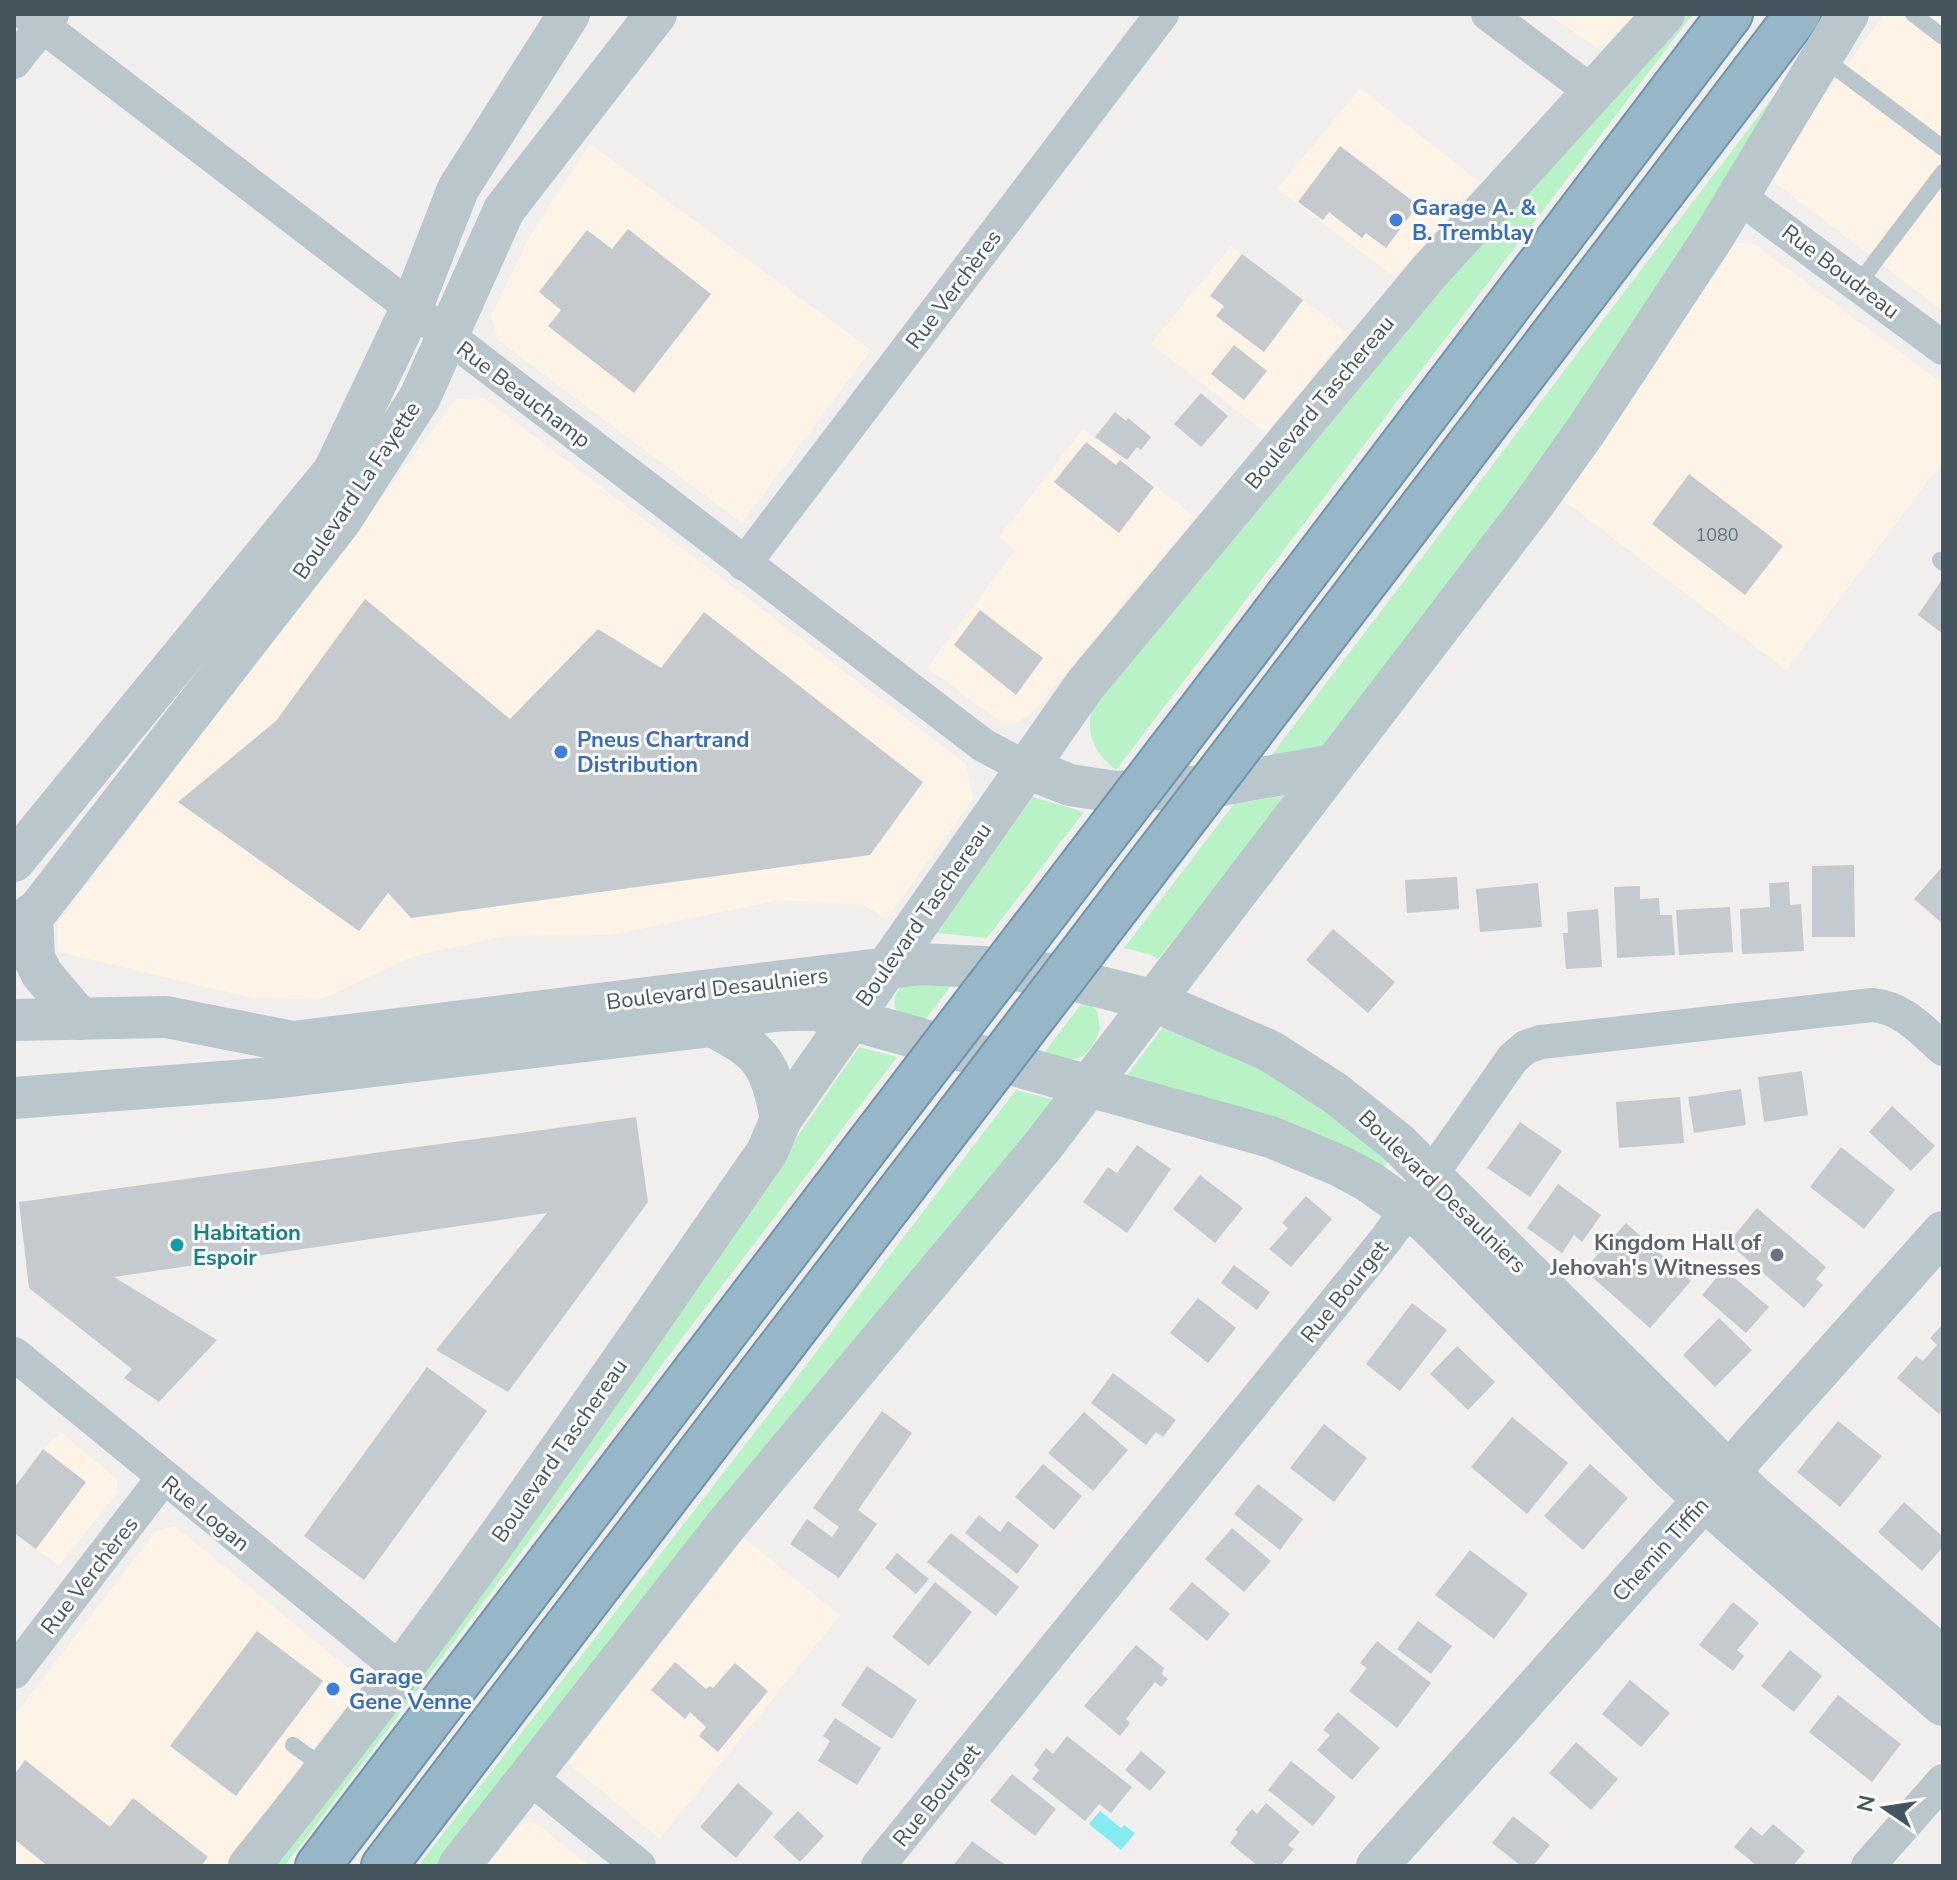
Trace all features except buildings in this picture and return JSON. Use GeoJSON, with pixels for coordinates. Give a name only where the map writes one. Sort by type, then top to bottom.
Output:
{"type":"FeatureCollection","features":[{"type":"Feature","properties":{"kind":"highway"},"geometry":{"type":"LineString","coordinates":[[318,1866],[1730,14]]}},
{"type":"Feature","properties":{"kind":"highway"},"geometry":{"type":"LineString","coordinates":[[384,1866],[1798,14]]}},
{"type":"Feature","properties":{"kind":"street","name":"Boulevard La Fayette"},"geometry":{"type":"LineString","coordinates":[[14,861],[334,471],[412,307],[458,189],[569,14]]}},
{"type":"Feature","properties":{"kind":"street","name":"Boulevard La Fayette"},"geometry":{"type":"LineString","coordinates":[[23,928],[341,520],[420,397],[504,210],[656,14]]}},
{"type":"Feature","properties":{"kind":"street","name":"Rue Verchères"},"geometry":{"type":"LineString","coordinates":[[744,564],[1162,14]]}},
{"type":"Feature","properties":{"kind":"street"},"geometry":{"type":"LineString","coordinates":[[1488,14],[1592,92]]}},
{"type":"Feature","properties":{"kind":"street","name":"Boulevard Taschereau"},"geometry":{"type":"LineString","coordinates":[[249,1866],[309,1756],[401,1670],[499,1537],[767,1152],[781,1119],[849,1020],[1024,767],[1112,650],[1493,198],[1664,14]]}},
{"type":"Feature","properties":{"kind":"street"},"geometry":{"type":"LineString","coordinates":[[459,1866],[723,1529],[1042,1147],[1560,467],[1738,196],[1848,14]]}},
{"type":"Feature","properties":{"kind":"street","name":"Rue Beauchamp"},"geometry":{"type":"LineString","coordinates":[[41,17],[744,564],[983,745],[1024,767]]}},
{"type":"Feature","properties":{"kind":"street"},"geometry":{"type":"LineString","coordinates":[[14,62],[41,17]]}},
{"type":"Feature","properties":{"kind":"street","name":"Rue Boudreau"},"geometry":{"type":"LineString","coordinates":[[1738,196],[1943,348]]}},
{"type":"Feature","properties":{"kind":"street"},"geometry":{"type":"LineString","coordinates":[[1024,767],[1070,785],[1116,792],[1221,785],[1334,765]]}},
{"type":"Feature","properties":{"kind":"street"},"geometry":{"type":"LineString","coordinates":[[23,928],[42,974],[80,1019]]}},
{"type":"Feature","properties":{"kind":"street","name":"Boulevard Desaulniers"},"geometry":{"type":"LineString","coordinates":[[14,1020],[166,1017],[293,1042],[886,967],[932,964],[1017,969],[1077,979],[1152,1000],[1228,1031],[1287,1061],[1355,1107],[1419,1191],[1442,1236],[1717,1486],[1943,1705]]}},
{"type":"Feature","properties":{"kind":"street","name":"Rue Bourget"},"geometry":{"type":"LineString","coordinates":[[878,1866],[1387,1238],[1513,1058],[1533,1044],[1872,1005],[1890,1008],[1906,1016],[1943,1049]]}},
{"type":"Feature","properties":{"kind":"street","name":"Boulevard Desaulniers"},"geometry":{"type":"LineString","coordinates":[[14,1098],[273,1078],[712,1026],[746,1013],[817,1010],[1292,1144],[1340,1166],[1419,1191]]}},
{"type":"Feature","properties":{"kind":"street"},"geometry":{"type":"LineString","coordinates":[[712,1026],[744,1042],[760,1057],[772,1081],[781,1119]]}},
{"type":"Feature","properties":{"kind":"street"},"geometry":{"type":"LineString","coordinates":[[14,1117],[84,1094]]}},
{"type":"Feature","properties":{"kind":"street","name":"Chemin Tiffin"},"geometry":{"type":"LineString","coordinates":[[1377,1866],[1943,1232]]}},
{"type":"Feature","properties":{"kind":"street","name":"Rue Logan"},"geometry":{"type":"LineString","coordinates":[[14,1354],[401,1670]]}},
{"type":"Feature","properties":{"kind":"street","name":"Rue Verchères"},"geometry":{"type":"LineString","coordinates":[[14,1672],[163,1478]]}},
{"type":"Feature","properties":{"kind":"street","name":"Boulevard Desaulniers"},"geometry":{"type":"LineString","coordinates":[[1717,1486],[1943,1658]]}},
{"type":"Feature","properties":{"kind":"street"},"geometry":{"type":"LineString","coordinates":[[528,1776],[639,1866]]}},
{"type":"Feature","properties":{"kind":"street"},"geometry":{"type":"LineString","coordinates":[[1868,1866],[1943,1781]]}},
{"type":"Feature","properties":{"kind":"lane"},"geometry":{"type":"LineString","coordinates":[[1913,14],[1943,37]]}},
{"type":"Feature","properties":{"kind":"lane"},"geometry":{"type":"LineString","coordinates":[[1823,58],[1943,148]]}},
{"type":"Feature","properties":{"kind":"lane"},"geometry":{"type":"LineString","coordinates":[[1858,284],[1943,172]]}},
{"type":"Feature","properties":{"kind":"shaded area"},"geometry":{"type":"Polygon","coordinates":[[[1547,14],[1634,14],[1606,44],[1596,47],[1547,14]]]}},
{"type":"Feature","properties":{"kind":"shaded area"},"geometry":{"type":"Polygon","coordinates":[[[1885,14],[1943,14],[1943,311],[1774,182],[1775,171],[1821,99],[1885,14]]]}},
{"type":"Feature","properties":{"kind":"shaded area"},"geometry":{"type":"Polygon","coordinates":[[[1360,88],[1480,182],[1395,277],[1277,189],[1360,88]]]}},
{"type":"Feature","properties":{"kind":"shaded area"},"geometry":{"type":"Polygon","coordinates":[[[590,144],[871,350],[742,523],[498,340],[491,315],[532,232],[590,144]]]}},
{"type":"Feature","properties":{"kind":"shaded area"},"geometry":{"type":"Polygon","coordinates":[[[1731,243],[1754,244],[1943,384],[1943,461],[1786,670],[1563,500],[1639,389],[1731,243]]]}},
{"type":"Feature","properties":{"kind":"shaded area"},"geometry":{"type":"Polygon","coordinates":[[[1231,246],[1348,333],[1266,433],[1151,344],[1231,246]]]}},
{"type":"Feature","properties":{"kind":"shaded area"},"geometry":{"type":"Polygon","coordinates":[[[484,398],[966,764],[973,799],[886,920],[864,905],[779,900],[611,935],[507,936],[414,956],[322,999],[253,998],[58,952],[58,923],[456,399],[484,398]]]}},
{"type":"Feature","properties":{"kind":"shaded area"},"geometry":{"type":"Polygon","coordinates":[[[1083,429],[1195,517],[1036,709],[1019,722],[1001,722],[927,668],[1015,550],[999,537],[1083,429]]]}},
{"type":"Feature","properties":{"kind":"shaded area"},"geometry":{"type":"Polygon","coordinates":[[[61,1432],[117,1479],[117,1493],[59,1566],[14,1533],[14,1488],[43,1449],[61,1432]]]}},
{"type":"Feature","properties":{"kind":"shaded area"},"geometry":{"type":"Polygon","coordinates":[[[175,1526],[355,1674],[357,1691],[224,1866],[14,1866],[14,1716],[156,1531],[175,1526]]]}},
{"type":"Feature","properties":{"kind":"shaded area"},"geometry":{"type":"Polygon","coordinates":[[[744,1538],[840,1615],[660,1839],[568,1763],[744,1538]]]}},
{"type":"Feature","properties":{"kind":"shaded area"},"geometry":{"type":"Polygon","coordinates":[[[530,1821],[589,1866],[486,1866],[518,1826],[530,1821]]]}},
{"type":"Feature","properties":{"kind":"green space"},"geometry":{"type":"Polygon","coordinates":[[[1688,14],[1693,14],[1116,770],[1101,756],[1092,740],[1090,723],[1093,703],[1459,267],[1688,14]]]}},
{"type":"Feature","properties":{"kind":"green space"},"geometry":{"type":"Polygon","coordinates":[[[1795,68],[1689,241],[1563,433],[1321,748],[1266,762],[1795,68]]]}},
{"type":"Feature","properties":{"kind":"green space"},"geometry":{"type":"Polygon","coordinates":[[[1030,796],[1084,812],[987,938],[937,933],[1030,796]]]}},
{"type":"Feature","properties":{"kind":"green space"},"geometry":{"type":"Polygon","coordinates":[[[1282,796],[1287,799],[1158,959],[1124,948],[1234,804],[1282,796]]]}},
{"type":"Feature","properties":{"kind":"green space"},"geometry":{"type":"Polygon","coordinates":[[[906,983],[953,983],[921,1025],[896,1010],[896,995],[906,983]]]}},
{"type":"Feature","properties":{"kind":"green space"},"geometry":{"type":"Polygon","coordinates":[[[1085,999],[1097,1011],[1100,1029],[1090,1049],[1070,1060],[1041,1057],[1085,999]]]}},
{"type":"Feature","properties":{"kind":"green space"},"geometry":{"type":"Polygon","coordinates":[[[1167,1022],[1276,1073],[1389,1160],[1383,1168],[1124,1079],[1167,1022]]]}},
{"type":"Feature","properties":{"kind":"green space"},"geometry":{"type":"Polygon","coordinates":[[[859,1047],[897,1057],[307,1837],[284,1866],[272,1866],[644,1360],[859,1047]]]}},
{"type":"Feature","properties":{"kind":"green space"},"geometry":{"type":"Polygon","coordinates":[[[1016,1090],[1054,1100],[438,1866],[418,1866],[752,1436],[1016,1090]]]}},
{"type":"Feature","properties":{"kind":"water"},"geometry":{"type":"Polygon","coordinates":[[[1100,1811],[1121,1828],[1124,1825],[1135,1833],[1121,1850],[1089,1824],[1100,1811]]]}},
{"type":"Feature","properties":{"kind":"place","name":"Garage A. & B. Tremblay"},"geometry":{"type":"Point","coordinates":[1396,220]}},
{"type":"Feature","properties":{"kind":"place","name":"Pneus Chartrand Distribution"},"geometry":{"type":"Point","coordinates":[561,752]}},
{"type":"Feature","properties":{"kind":"place","name":"Habitation Espoir"},"geometry":{"type":"Point","coordinates":[177,1245]}},
{"type":"Feature","properties":{"kind":"place","name":"Kingdom Hall of Jehovah's Witnesses"},"geometry":{"type":"Point","coordinates":[1777,1255]}},
{"type":"Feature","properties":{"kind":"place","name":"Garage Gene Venne"},"geometry":{"type":"Point","coordinates":[333,1689]}}]}
